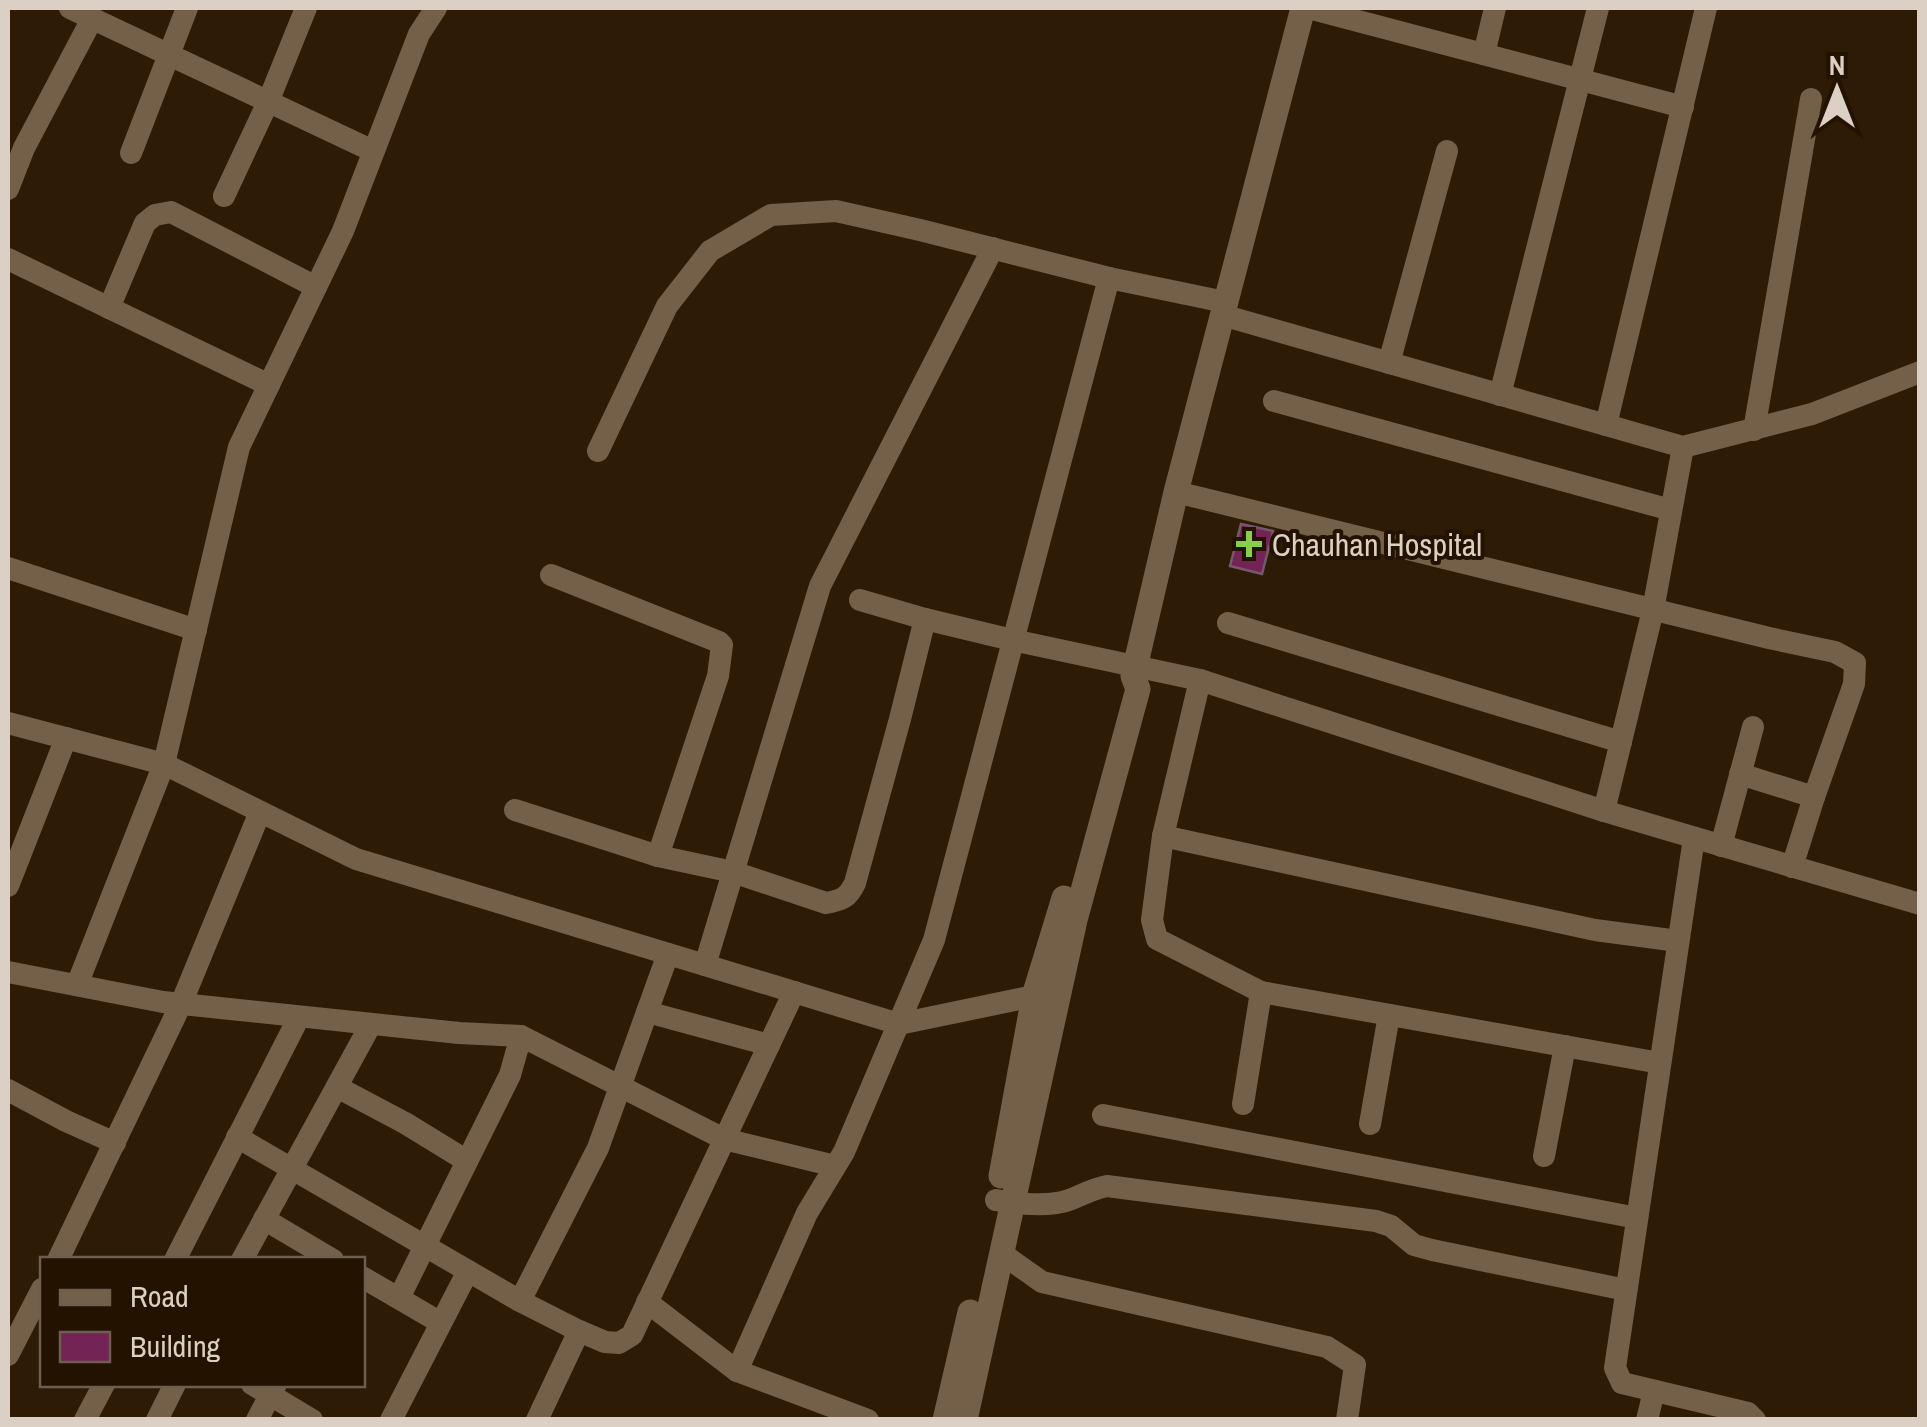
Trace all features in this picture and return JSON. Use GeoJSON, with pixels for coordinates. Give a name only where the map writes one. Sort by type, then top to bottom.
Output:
{"type":"FeatureCollection","features":[{"type":"Feature","properties":{"kind":"street"},"geometry":{"type":"LineString","coordinates":[[70,8],[104,18],[169,55],[374,151]]}},
{"type":"Feature","properties":{"kind":"street"},"geometry":{"type":"LineString","coordinates":[[131,153],[188,8]]}},
{"type":"Feature","properties":{"kind":"street"},"geometry":{"type":"LineString","coordinates":[[224,196],[306,8]]}},
{"type":"Feature","properties":{"kind":"street"},"geometry":{"type":"LineString","coordinates":[[76,985],[164,764],[239,447],[343,231],[419,34],[436,8]]}},
{"type":"Feature","properties":{"kind":"street"},"geometry":{"type":"LineString","coordinates":[[945,1420],[1138,689],[1134,671],[1176,492],[1306,8],[1683,107]]}},
{"type":"Feature","properties":{"kind":"street"},"geometry":{"type":"LineString","coordinates":[[1484,54],[1495,8]]}},
{"type":"Feature","properties":{"kind":"street"},"geometry":{"type":"LineString","coordinates":[[1500,395],[1598,8]]}},
{"type":"Feature","properties":{"kind":"street"},"geometry":{"type":"LineString","coordinates":[[1606,425],[1706,8]]}},
{"type":"Feature","properties":{"kind":"street"},"geometry":{"type":"LineString","coordinates":[[8,189],[24,148],[104,18]]}},
{"type":"Feature","properties":{"kind":"street"},"geometry":{"type":"LineString","coordinates":[[1754,430],[1811,99]]}},
{"type":"Feature","properties":{"kind":"street"},"geometry":{"type":"LineString","coordinates":[[1389,363],[1447,151]]}},
{"type":"Feature","properties":{"kind":"street"},"geometry":{"type":"LineString","coordinates":[[109,308],[144,223],[155,215],[170,212],[316,287]]}},
{"type":"Feature","properties":{"kind":"street"},"geometry":{"type":"LineString","coordinates":[[598,450],[667,306],[710,251],[771,215],[836,212],[993,248],[1224,308],[1389,363],[1683,447],[1812,414],[1920,372]]}},
{"type":"Feature","properties":{"kind":"street"},"geometry":{"type":"LineString","coordinates":[[705,966],[820,586],[993,248]]}},
{"type":"Feature","properties":{"kind":"street"},"geometry":{"type":"LineString","coordinates":[[8,259],[269,385]]}},
{"type":"Feature","properties":{"kind":"street"},"geometry":{"type":"LineString","coordinates":[[736,1371],[807,1213],[844,1152],[934,940],[1108,278]]}},
{"type":"Feature","properties":{"kind":"street"},"geometry":{"type":"LineString","coordinates":[[1274,401],[1671,510]]}},
{"type":"Feature","properties":{"kind":"street"},"geometry":{"type":"LineString","coordinates":[[1604,812],[1654,610],[1683,447]]}},
{"type":"Feature","properties":{"kind":"street"},"geometry":{"type":"LineString","coordinates":[[1176,492],[1836,652],[1855,664],[1854,684],[1792,867]]}},
{"type":"Feature","properties":{"kind":"street"},"geometry":{"type":"LineString","coordinates":[[8,568],[196,630]]}},
{"type":"Feature","properties":{"kind":"street"},"geometry":{"type":"LineString","coordinates":[[551,575],[722,645],[718,676],[658,856]]}},
{"type":"Feature","properties":{"kind":"street"},"geometry":{"type":"LineString","coordinates":[[860,600],[1134,671],[1200,680],[1604,812],[1920,904]]}},
{"type":"Feature","properties":{"kind":"street"},"geometry":{"type":"LineString","coordinates":[[516,810],[658,856],[733,872],[826,903],[840,901],[849,896],[855,883],[924,619]]}},
{"type":"Feature","properties":{"kind":"street"},"geometry":{"type":"LineString","coordinates":[[1228,624],[1622,742]]}},
{"type":"Feature","properties":{"kind":"street"},"geometry":{"type":"LineString","coordinates":[[964,1420],[1001,1253],[1004,1202],[1034,996],[1060,916],[1123,684],[1134,671]]}},
{"type":"Feature","properties":{"kind":"street"},"geometry":{"type":"LineString","coordinates":[[1200,680],[1163,836],[1152,920],[1157,939],[1261,992],[1660,1063]]}},
{"type":"Feature","properties":{"kind":"street"},"geometry":{"type":"LineString","coordinates":[[8,723],[164,764],[356,859],[899,1024],[1034,996]]}},
{"type":"Feature","properties":{"kind":"street"},"geometry":{"type":"LineString","coordinates":[[1722,846],[1752,727]]}},
{"type":"Feature","properties":{"kind":"street"},"geometry":{"type":"LineString","coordinates":[[8,886],[66,738]]}},
{"type":"Feature","properties":{"kind":"street"},"geometry":{"type":"LineString","coordinates":[[1740,774],[1814,797]]}},
{"type":"Feature","properties":{"kind":"street"},"geometry":{"type":"LineString","coordinates":[[59,1257],[181,1004],[260,812]]}},
{"type":"Feature","properties":{"kind":"street"},"geometry":{"type":"LineString","coordinates":[[1163,836],[1596,930],[1678,942]]}},
{"type":"Feature","properties":{"kind":"street"},"geometry":{"type":"LineString","coordinates":[[1694,838],[1616,1368],[1622,1383],[1748,1413],[1755,1420]]}},
{"type":"Feature","properties":{"kind":"street"},"geometry":{"type":"LineString","coordinates":[[520,1301],[598,1148],[668,954]]}},
{"type":"Feature","properties":{"kind":"street"},"geometry":{"type":"LineString","coordinates":[[8,972],[181,1004],[521,1036],[724,1139],[836,1166]]}},
{"type":"Feature","properties":{"kind":"street"},"geometry":{"type":"LineString","coordinates":[[238,1138],[520,1301],[604,1342],[619,1343],[632,1334],[794,992]]}},
{"type":"Feature","properties":{"kind":"street"},"geometry":{"type":"LineString","coordinates":[[1244,1104],[1261,992]]}},
{"type":"Feature","properties":{"kind":"street"},"geometry":{"type":"LineString","coordinates":[[647,1012],[768,1045]]}},
{"type":"Feature","properties":{"kind":"street"},"geometry":{"type":"LineString","coordinates":[[1370,1124],[1389,1015]]}},
{"type":"Feature","properties":{"kind":"street"},"geometry":{"type":"LineString","coordinates":[[177,1257],[299,1016]]}},
{"type":"Feature","properties":{"kind":"street"},"geometry":{"type":"LineString","coordinates":[[244,1257],[371,1024]]}},
{"type":"Feature","properties":{"kind":"street"},"geometry":{"type":"LineString","coordinates":[[399,1298],[510,1076],[521,1036]]}},
{"type":"Feature","properties":{"kind":"street"},"geometry":{"type":"LineString","coordinates":[[1544,1156],[1564,1046]]}},
{"type":"Feature","properties":{"kind":"street"},"geometry":{"type":"LineString","coordinates":[[337,1086],[467,1160]]}},
{"type":"Feature","properties":{"kind":"street"},"geometry":{"type":"LineString","coordinates":[[8,1090],[115,1143]]}},
{"type":"Feature","properties":{"kind":"street"},"geometry":{"type":"LineString","coordinates":[[1104,1114],[1637,1218]]}},
{"type":"Feature","properties":{"kind":"street"},"geometry":{"type":"LineString","coordinates":[[1004,1202],[1066,1202],[1107,1186],[1376,1221],[1390,1226],[1414,1245],[1432,1250],[1626,1290]]}},
{"type":"Feature","properties":{"kind":"street"},"geometry":{"type":"LineString","coordinates":[[264,1219],[328,1257]]}},
{"type":"Feature","properties":{"kind":"street"},"geometry":{"type":"LineString","coordinates":[[1001,1253],[1042,1282],[1327,1347],[1355,1365],[1347,1420]]}},
{"type":"Feature","properties":{"kind":"street"},"geometry":{"type":"LineString","coordinates":[[391,1420],[468,1271]]}},
{"type":"Feature","properties":{"kind":"street"},"geometry":{"type":"LineString","coordinates":[[365,1279],[441,1322]]}},
{"type":"Feature","properties":{"kind":"street"},"geometry":{"type":"LineString","coordinates":[[8,1355],[40,1293]]}},
{"type":"Feature","properties":{"kind":"street"},"geometry":{"type":"LineString","coordinates":[[647,1302],[736,1371],[868,1420]]}},
{"type":"Feature","properties":{"kind":"street"},"geometry":{"type":"LineString","coordinates":[[536,1420],[579,1331]]}},
{"type":"Feature","properties":{"kind":"street"},"geometry":{"type":"LineString","coordinates":[[84,1420],[102,1387]]}},
{"type":"Feature","properties":{"kind":"street"},"geometry":{"type":"LineString","coordinates":[[158,1420],[174,1387]]}},
{"type":"Feature","properties":{"kind":"street"},"geometry":{"type":"LineString","coordinates":[[257,1420],[266,1388],[312,1420]]}},
{"type":"Feature","properties":{"kind":"street"},"geometry":{"type":"LineString","coordinates":[[1648,1420],[1654,1391]]}},
{"type":"Feature","properties":{"kind":"building"},"geometry":{"type":"Polygon","coordinates":[[[1241,524],[1273,531],[1262,574],[1230,566],[1241,524]]]}},
{"type":"Feature","properties":{"kind":"place","name":"Chauhan Hospital"},"geometry":{"type":"Point","coordinates":[1249,544]}}]}
